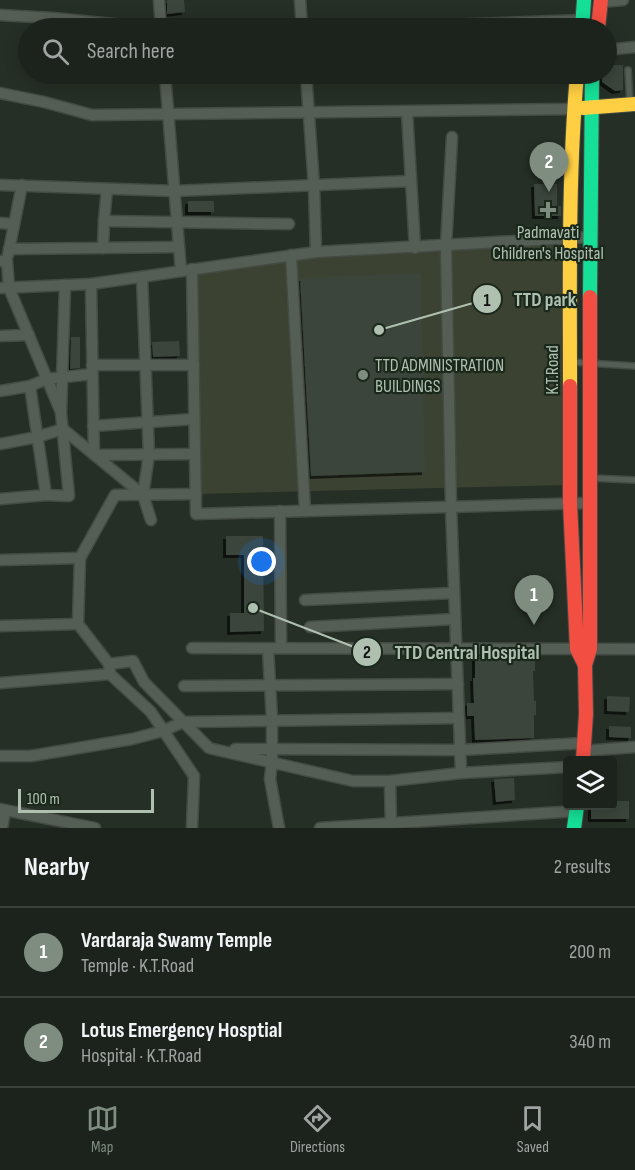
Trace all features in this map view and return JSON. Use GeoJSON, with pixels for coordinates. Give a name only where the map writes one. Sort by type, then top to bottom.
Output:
{"type":"FeatureCollection","features":[{"type":"Feature","properties":{"kind":"main road"},"geometry":{"type":"LineString","coordinates":[[582,18],[584,0]]}},
{"type":"Feature","properties":{"kind":"main road"},"geometry":{"type":"LineString","coordinates":[[599,18],[601,1]]}},
{"type":"Feature","properties":{"kind":"main road","name":"K.T.Road"},"geometry":{"type":"LineString","coordinates":[[576,84],[570,238],[570,503],[585,665],[584,752]]}},
{"type":"Feature","properties":{"kind":"main road","name":"K.T.Road"},"geometry":{"type":"LineString","coordinates":[[583,649],[589,502],[592,84]]}},
{"type":"Feature","properties":{"kind":"main road"},"geometry":{"type":"LineString","coordinates":[[574,109],[632,104]]}},
{"type":"Feature","properties":{"kind":"main road"},"geometry":{"type":"LineString","coordinates":[[574,828],[576,810]]}},
{"type":"Feature","properties":{"kind":"street"},"geometry":{"type":"LineString","coordinates":[[159,0],[160,18]]}},
{"type":"Feature","properties":{"kind":"street"},"geometry":{"type":"LineString","coordinates":[[300,0],[301,18]]}},
{"type":"Feature","properties":{"kind":"street"},"geometry":{"type":"LineString","coordinates":[[601,1],[623,0]]}},
{"type":"Feature","properties":{"kind":"street"},"geometry":{"type":"LineString","coordinates":[[0,15],[53,18]]}},
{"type":"Feature","properties":{"kind":"street"},"geometry":{"type":"LineString","coordinates":[[617,49],[635,47]]}},
{"type":"Feature","properties":{"kind":"street"},"geometry":{"type":"LineString","coordinates":[[166,84],[179,247],[186,270],[194,364],[196,514],[589,502]]}},
{"type":"Feature","properties":{"kind":"street"},"geometry":{"type":"LineString","coordinates":[[307,84],[316,252]]}},
{"type":"Feature","properties":{"kind":"street"},"geometry":{"type":"LineString","coordinates":[[0,93],[92,115],[574,109]]}},
{"type":"Feature","properties":{"kind":"street"},"geometry":{"type":"LineString","coordinates":[[406,112],[415,248]]}},
{"type":"Feature","properties":{"kind":"street"},"geometry":{"type":"LineString","coordinates":[[452,137],[446,246],[451,506],[461,772]]}},
{"type":"Feature","properties":{"kind":"street"},"geometry":{"type":"LineString","coordinates":[[0,185],[174,191],[411,181]]}},
{"type":"Feature","properties":{"kind":"street"},"geometry":{"type":"LineString","coordinates":[[22,185],[9,249],[4,261],[4,288],[29,335],[61,413]]}},
{"type":"Feature","properties":{"kind":"street"},"geometry":{"type":"LineString","coordinates":[[103,248],[107,189]]}},
{"type":"Feature","properties":{"kind":"street"},"geometry":{"type":"LineString","coordinates":[[104,221],[289,224]]}},
{"type":"Feature","properties":{"kind":"street"},"geometry":{"type":"LineString","coordinates":[[0,223],[14,224]]}},
{"type":"Feature","properties":{"kind":"street"},"geometry":{"type":"LineString","coordinates":[[4,288],[91,284],[316,252],[590,237]]}},
{"type":"Feature","properties":{"kind":"street"},"geometry":{"type":"LineString","coordinates":[[9,249],[179,247]]}},
{"type":"Feature","properties":{"kind":"street"},"geometry":{"type":"LineString","coordinates":[[291,255],[305,511]]}},
{"type":"Feature","properties":{"kind":"street"},"geometry":{"type":"LineString","coordinates":[[142,277],[149,455],[143,495],[151,520]]}},
{"type":"Feature","properties":{"kind":"street"},"geometry":{"type":"LineString","coordinates":[[91,284],[94,455]]}},
{"type":"Feature","properties":{"kind":"street"},"geometry":{"type":"LineString","coordinates":[[0,499],[46,495],[69,496],[61,413],[65,285]]}},
{"type":"Feature","properties":{"kind":"street"},"geometry":{"type":"LineString","coordinates":[[0,336],[29,335]]}},
{"type":"Feature","properties":{"kind":"street"},"geometry":{"type":"LineString","coordinates":[[0,391],[30,386],[92,370],[146,365],[194,364]]}},
{"type":"Feature","properties":{"kind":"street"},"geometry":{"type":"LineString","coordinates":[[30,386],[46,495]]}},
{"type":"Feature","properties":{"kind":"street"},"geometry":{"type":"LineString","coordinates":[[93,426],[194,419]]}},
{"type":"Feature","properties":{"kind":"street"},"geometry":{"type":"LineString","coordinates":[[0,444],[63,429]]}},
{"type":"Feature","properties":{"kind":"street"},"geometry":{"type":"LineString","coordinates":[[63,429],[143,495]]}},
{"type":"Feature","properties":{"kind":"street"},"geometry":{"type":"LineString","coordinates":[[94,455],[195,454]]}},
{"type":"Feature","properties":{"kind":"street"},"geometry":{"type":"LineString","coordinates":[[192,828],[194,776],[151,712],[109,669],[78,624],[80,558],[116,495],[196,494]]}},
{"type":"Feature","properties":{"kind":"street"},"geometry":{"type":"LineString","coordinates":[[280,511],[281,648]]}},
{"type":"Feature","properties":{"kind":"street"},"geometry":{"type":"LineString","coordinates":[[0,560],[80,558]]}},
{"type":"Feature","properties":{"kind":"street"},"geometry":{"type":"LineString","coordinates":[[305,600],[454,593]]}},
{"type":"Feature","properties":{"kind":"street"},"geometry":{"type":"LineString","coordinates":[[310,627],[455,619]]}},
{"type":"Feature","properties":{"kind":"street"},"geometry":{"type":"LineString","coordinates":[[0,626],[78,624]]}},
{"type":"Feature","properties":{"kind":"street"},"geometry":{"type":"LineString","coordinates":[[192,648],[635,649]]}},
{"type":"Feature","properties":{"kind":"street"},"geometry":{"type":"LineString","coordinates":[[268,649],[272,720],[270,780],[279,828]]}},
{"type":"Feature","properties":{"kind":"street"},"geometry":{"type":"LineString","coordinates":[[0,683],[109,669],[133,661],[144,681],[209,748],[353,781],[390,781],[461,772],[563,767]]}},
{"type":"Feature","properties":{"kind":"street"},"geometry":{"type":"LineString","coordinates":[[184,687],[458,684]]}},
{"type":"Feature","properties":{"kind":"street"},"geometry":{"type":"LineString","coordinates":[[0,756],[31,756],[132,739],[164,731],[183,722],[459,718]]}},
{"type":"Feature","properties":{"kind":"street"},"geometry":{"type":"LineString","coordinates":[[213,749],[584,752],[635,747]]}},
{"type":"Feature","properties":{"kind":"street"},"geometry":{"type":"LineString","coordinates":[[390,781],[391,826]]}},
{"type":"Feature","properties":{"kind":"street"},"geometry":{"type":"LineString","coordinates":[[320,828],[391,826],[563,809]]}},
{"type":"Feature","properties":{"kind":"street"},"geometry":{"type":"LineString","coordinates":[[2,828],[3,810],[95,828]]}},
{"type":"Feature","properties":{"kind":"lane"},"geometry":{"type":"LineString","coordinates":[[628,70],[632,104]]}},
{"type":"Feature","properties":{"kind":"lane"},"geometry":{"type":"LineString","coordinates":[[570,362],[635,366]]}},
{"type":"Feature","properties":{"kind":"lane"},"geometry":{"type":"LineString","coordinates":[[589,478],[635,480]]}},
{"type":"Feature","properties":{"kind":"green space"},"geometry":{"type":"Polygon","coordinates":[[[565,245],[566,485],[196,494],[192,269],[291,255],[565,245]]]}},
{"type":"Feature","properties":{"kind":"building"},"geometry":{"type":"Polygon","coordinates":[[[167,0],[184,0],[185,12],[167,14],[167,0]]]}},
{"type":"Feature","properties":{"kind":"building"},"geometry":{"type":"Polygon","coordinates":[[[617,65],[623,65],[623,90],[615,91],[605,84],[617,84],[617,65]]]}},
{"type":"Feature","properties":{"kind":"building"},"geometry":{"type":"Polygon","coordinates":[[[534,184],[557,184],[557,206],[561,206],[561,216],[535,216],[534,184]]]}},
{"type":"Feature","properties":{"kind":"building"},"geometry":{"type":"Polygon","coordinates":[[[188,201],[214,201],[214,212],[188,212],[188,201]]]}},
{"type":"Feature","properties":{"kind":"building","name":"TTD ADMINISTRATION BUILDINGS"},"geometry":{"type":"Polygon","coordinates":[[[421,273],[425,472],[311,476],[300,278],[421,273]]]}},
{"type":"Feature","properties":{"kind":"building"},"geometry":{"type":"Polygon","coordinates":[[[71,337],[80,337],[80,368],[70,369],[71,337]]]}},
{"type":"Feature","properties":{"kind":"building"},"geometry":{"type":"Polygon","coordinates":[[[179,341],[180,356],[153,357],[152,342],[179,341]]]}},
{"type":"Feature","properties":{"kind":"building"},"geometry":{"type":"Polygon","coordinates":[[[226,536],[263,536],[264,631],[230,632],[230,613],[244,613],[244,555],[226,555],[226,536]]]}},
{"type":"Feature","properties":{"kind":"building"},"geometry":{"type":"Polygon","coordinates":[[[475,656],[535,656],[535,671],[533,671],[534,701],[536,701],[534,738],[475,740],[474,716],[467,716],[467,703],[474,703],[475,656]]]}},
{"type":"Feature","properties":{"kind":"building"},"geometry":{"type":"Polygon","coordinates":[[[607,696],[630,697],[629,712],[607,711],[607,696]]]}},
{"type":"Feature","properties":{"kind":"building"},"geometry":{"type":"Polygon","coordinates":[[[609,726],[631,727],[631,738],[609,737],[609,726]]]}},
{"type":"Feature","properties":{"kind":"building"},"geometry":{"type":"Polygon","coordinates":[[[514,778],[515,800],[496,802],[494,779],[514,778]]]}},
{"type":"Feature","properties":{"kind":"building"},"geometry":{"type":"Polygon","coordinates":[[[617,801],[629,801],[629,819],[591,819],[591,810],[617,810],[617,801]]]}},
{"type":"Feature","properties":{"kind":"traffic: fast"},"geometry":{"type":"LineString","coordinates":[[583,18],[584,0]]}},
{"type":"Feature","properties":{"kind":"traffic: fast"},"geometry":{"type":"LineString","coordinates":[[590,297],[592,84]]}},
{"type":"Feature","properties":{"kind":"traffic: fast"},"geometry":{"type":"LineString","coordinates":[[574,828],[576,810]]}},
{"type":"Feature","properties":{"kind":"traffic: slow"},"geometry":{"type":"LineString","coordinates":[[570,386],[571,191],[576,84]]}},
{"type":"Feature","properties":{"kind":"traffic: slow"},"geometry":{"type":"LineString","coordinates":[[583,108],[635,104]]}},
{"type":"Feature","properties":{"kind":"traffic: jam"},"geometry":{"type":"LineString","coordinates":[[599,18],[601,0]]}},
{"type":"Feature","properties":{"kind":"traffic: jam"},"geometry":{"type":"LineString","coordinates":[[583,756],[586,714],[585,665],[590,649],[590,297]]}},
{"type":"Feature","properties":{"kind":"traffic: jam"},"geometry":{"type":"LineString","coordinates":[[570,386],[570,503],[577,649],[585,665]]}},
{"type":"Feature","properties":{"kind":"place","name":"Lotus Emergency Hosptial"},"geometry":{"type":"Point","coordinates":[549,192]}},
{"type":"Feature","properties":{"kind":"place","name":"Padmavati Children's Hospital"},"geometry":{"type":"Point","coordinates":[548,210]}},
{"type":"Feature","properties":{"kind":"place","name":"TTD park"},"geometry":{"type":"Point","coordinates":[379,330]}},
{"type":"Feature","properties":{"kind":"place","name":"TTD ADMINISTRATION BUILDINGS"},"geometry":{"type":"Point","coordinates":[363,375]}},
{"type":"Feature","properties":{"kind":"place","name":"TTD Central Hospital"},"geometry":{"type":"Point","coordinates":[253,608]}},
{"type":"Feature","properties":{"kind":"place","name":"Vardaraja Swamy Temple"},"geometry":{"type":"Point","coordinates":[534,625]}}]}
